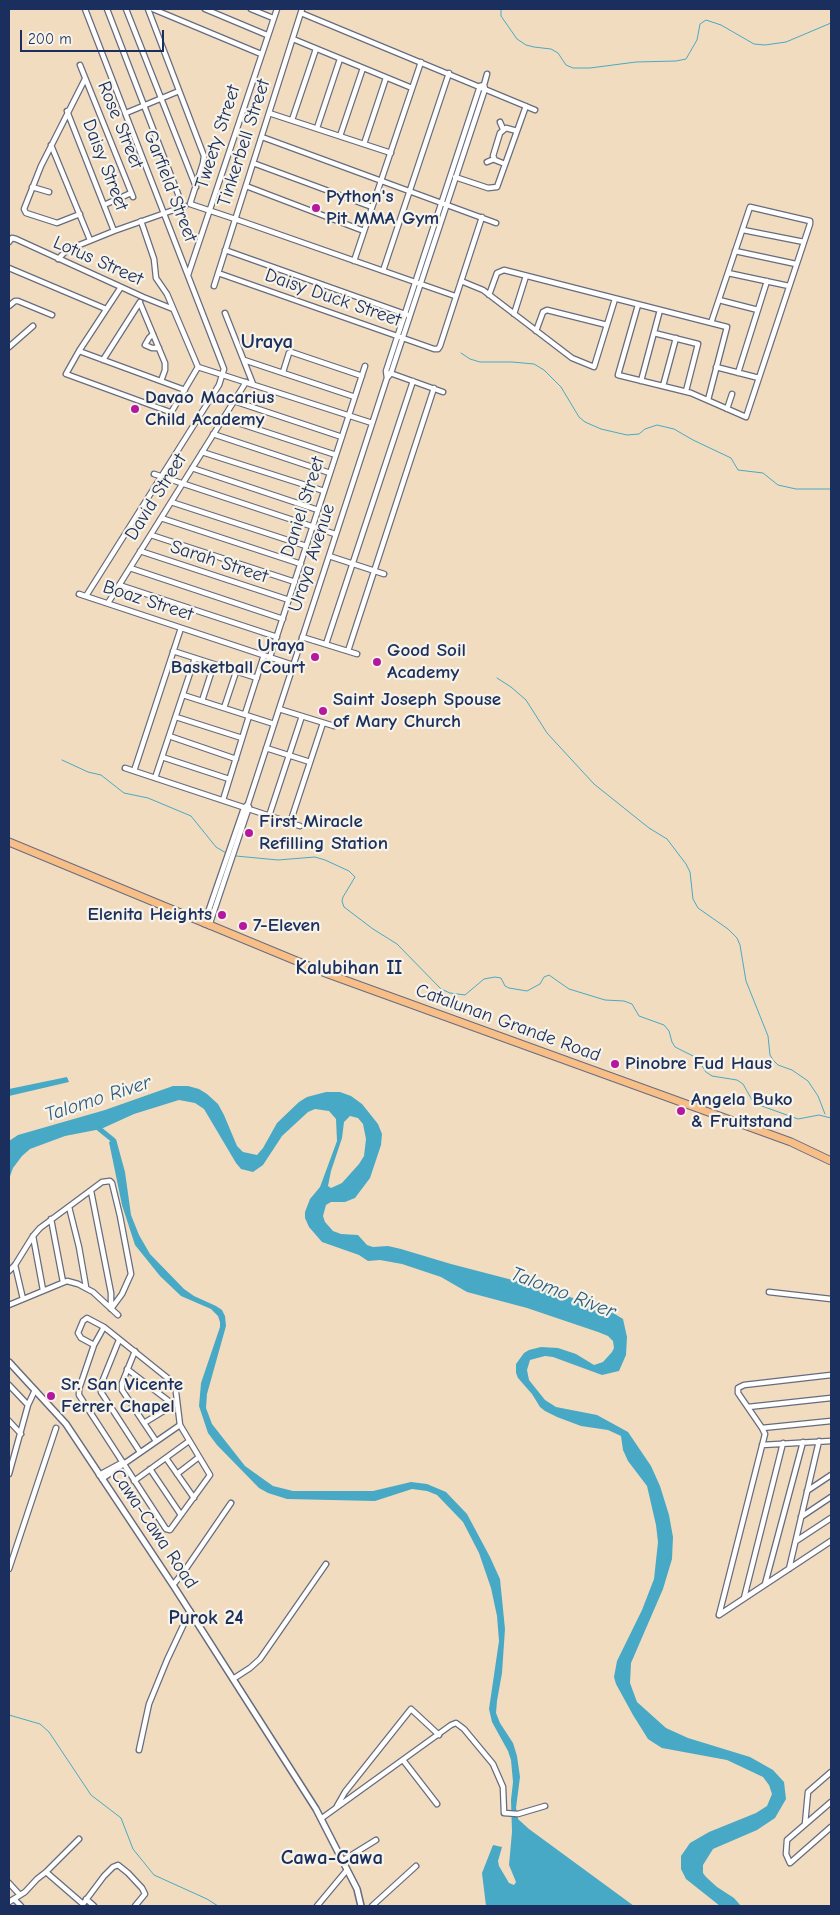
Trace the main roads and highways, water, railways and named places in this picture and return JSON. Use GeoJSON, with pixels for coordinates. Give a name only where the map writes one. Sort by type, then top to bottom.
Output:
{"type":"FeatureCollection","features":[{"type":"Feature","properties":{"kind":"main road","name":"Catalunan Grande Road"},"geometry":{"type":"LineString","coordinates":[[9,842],[343,980],[791,1142],[831,1161]]}},
{"type":"Feature","properties":{"kind":"water"},"geometry":{"type":"Polygon","coordinates":[[[67,1077],[69,1082],[9,1096],[9,1089],[67,1077]]]}},
{"type":"Feature","properties":{"kind":"water"},"geometry":{"type":"Polygon","coordinates":[[[173,1086],[188,1086],[199,1089],[218,1104],[237,1146],[243,1152],[257,1155],[277,1123],[299,1102],[307,1097],[326,1092],[340,1092],[351,1096],[362,1104],[378,1124],[382,1134],[381,1145],[370,1178],[355,1198],[345,1202],[331,1202],[326,1205],[323,1216],[325,1222],[333,1231],[341,1234],[358,1235],[367,1245],[373,1247],[388,1246],[401,1249],[547,1289],[610,1311],[623,1319],[627,1337],[626,1355],[619,1371],[602,1375],[553,1357],[545,1356],[530,1360],[527,1370],[529,1380],[545,1400],[556,1407],[597,1415],[628,1432],[651,1466],[660,1486],[669,1515],[673,1537],[672,1559],[663,1589],[631,1663],[630,1683],[637,1702],[666,1728],[688,1738],[750,1757],[773,1770],[784,1782],[786,1799],[775,1818],[757,1830],[713,1849],[703,1865],[703,1873],[706,1877],[734,1898],[741,1906],[720,1906],[686,1879],[681,1869],[681,1856],[690,1843],[709,1832],[756,1813],[767,1806],[772,1794],[769,1785],[763,1777],[727,1760],[662,1748],[648,1739],[616,1684],[614,1677],[617,1661],[642,1610],[654,1579],[658,1542],[647,1486],[628,1461],[623,1450],[621,1436],[608,1430],[581,1426],[545,1411],[540,1407],[516,1373],[516,1364],[524,1353],[529,1350],[541,1347],[558,1348],[576,1354],[594,1365],[603,1362],[612,1352],[614,1348],[613,1341],[608,1336],[598,1332],[527,1308],[467,1292],[441,1277],[402,1264],[380,1260],[368,1261],[359,1255],[322,1242],[309,1227],[305,1218],[305,1212],[310,1199],[320,1187],[337,1141],[336,1119],[329,1111],[315,1109],[308,1112],[282,1136],[263,1165],[253,1172],[241,1169],[236,1163],[204,1109],[195,1103],[179,1100],[134,1114],[101,1129],[65,1136],[30,1149],[13,1168],[9,1179],[9,1141],[18,1135],[105,1110],[173,1086]],[[350,1116],[344,1122],[342,1138],[328,1186],[331,1188],[342,1183],[364,1156],[366,1139],[363,1124],[358,1118],[350,1116]]]}},
{"type":"Feature","properties":{"kind":"water"},"geometry":{"type":"Polygon","coordinates":[[[116,1139],[125,1172],[131,1215],[139,1235],[150,1254],[184,1289],[216,1306],[222,1310],[225,1316],[226,1326],[207,1394],[206,1408],[212,1424],[245,1466],[273,1486],[293,1491],[373,1491],[411,1482],[427,1484],[446,1492],[467,1514],[500,1579],[505,1629],[502,1673],[496,1713],[513,1743],[517,1756],[520,1777],[516,1808],[518,1819],[634,1906],[486,1906],[482,1873],[493,1845],[502,1847],[498,1861],[499,1866],[509,1883],[514,1885],[516,1882],[509,1865],[513,1782],[511,1760],[492,1722],[489,1709],[499,1641],[497,1616],[491,1588],[479,1553],[463,1522],[437,1495],[427,1491],[412,1489],[375,1501],[287,1499],[259,1488],[217,1445],[208,1433],[199,1406],[201,1383],[220,1322],[218,1316],[211,1309],[181,1296],[160,1276],[135,1245],[122,1205],[109,1142],[116,1139]]]}},
{"type":"Feature","properties":{"kind":"waterway"},"geometry":{"type":"LineString","coordinates":[[501,9],[501,16],[517,39],[526,45],[551,49],[558,53],[566,65],[573,68],[686,59],[697,40],[700,24],[706,20],[721,25],[754,44],[765,45],[786,42],[831,23]]}},
{"type":"Feature","properties":{"kind":"waterway"},"geometry":{"type":"LineString","coordinates":[[461,353],[470,359],[480,362],[534,364],[544,370],[561,387],[579,417],[585,422],[601,429],[627,435],[639,434],[645,429],[657,425],[674,429],[731,458],[738,470],[763,473],[778,485],[796,489],[831,489]]}},
{"type":"Feature","properties":{"kind":"waterway"},"geometry":{"type":"LineString","coordinates":[[497,678],[526,700],[547,733],[594,784],[649,828],[667,839],[686,864],[690,872],[693,899],[698,908],[728,929],[737,938],[740,945],[746,981],[768,1036],[770,1055],[778,1065],[792,1070],[808,1081],[818,1096],[825,1114]]}},
{"type":"Feature","properties":{"kind":"waterway"},"geometry":{"type":"LineString","coordinates":[[62,760],[88,772],[101,775],[124,793],[148,798],[191,816],[216,847],[226,853]]}},
{"type":"Feature","properties":{"kind":"waterway"},"geometry":{"type":"LineString","coordinates":[[236,856],[278,860],[315,857],[349,871],[355,877],[343,897],[344,907],[397,944],[441,989],[450,993],[465,995],[484,979],[495,977],[501,978],[505,986],[509,988],[527,991],[540,984],[544,977],[549,975],[569,989],[605,1000],[624,1001],[632,1004],[639,1016],[664,1025],[669,1031],[675,1047],[697,1058],[706,1072],[712,1076],[737,1080],[743,1084],[752,1100],[759,1105],[798,1119],[819,1115],[831,1118]]}},
{"type":"Feature","properties":{"kind":"waterway"},"geometry":{"type":"LineString","coordinates":[[97,1127],[113,1140],[114,1145]]}},
{"type":"Feature","properties":{"kind":"waterway"},"geometry":{"type":"LineString","coordinates":[[9,1715],[40,1724],[49,1732],[91,1795],[121,1818],[133,1849],[154,1875],[207,1899],[218,1906]]}},
{"type":"Feature","properties":{"kind":"place","name":"Python's Pit MMA Gym"},"geometry":{"type":"Point","coordinates":[316,208]}},
{"type":"Feature","properties":{"kind":"place","name":"Davao Macarius Child Academy"},"geometry":{"type":"Point","coordinates":[135,409]}},
{"type":"Feature","properties":{"kind":"place","name":"Uraya Basketball Court"},"geometry":{"type":"Point","coordinates":[315,657]}},
{"type":"Feature","properties":{"kind":"place","name":"Good Soil Academy"},"geometry":{"type":"Point","coordinates":[377,662]}},
{"type":"Feature","properties":{"kind":"place","name":"Saint Joseph Spouse of Mary Church"},"geometry":{"type":"Point","coordinates":[323,711]}},
{"type":"Feature","properties":{"kind":"place","name":"First Miracle Refilling Station"},"geometry":{"type":"Point","coordinates":[249,833]}},
{"type":"Feature","properties":{"kind":"place","name":"Elenita Heights"},"geometry":{"type":"Point","coordinates":[222,915]}},
{"type":"Feature","properties":{"kind":"place","name":"7-Eleven"},"geometry":{"type":"Point","coordinates":[243,926]}},
{"type":"Feature","properties":{"kind":"place","name":"Pinobre Fud Haus"},"geometry":{"type":"Point","coordinates":[615,1064]}},
{"type":"Feature","properties":{"kind":"place","name":"Angela Buko & Fruitstand"},"geometry":{"type":"Point","coordinates":[681,1111]}},
{"type":"Feature","properties":{"kind":"place","name":"Sr. San Vicente Ferrer Chapel"},"geometry":{"type":"Point","coordinates":[51,1396]}},
{"type":"Feature","properties":{"kind":"district","name":"Uraya"},"geometry":{"type":"Point","coordinates":[267,342]}},
{"type":"Feature","properties":{"kind":"district","name":"Kalubihan II"},"geometry":{"type":"Point","coordinates":[349,968]}},
{"type":"Feature","properties":{"kind":"district","name":"Purok 24"},"geometry":{"type":"Point","coordinates":[206,1618]}},
{"type":"Feature","properties":{"kind":"district","name":"Cawa-Cawa"},"geometry":{"type":"Point","coordinates":[332,1858]}},
{"type":"Feature","properties":{"kind":"water label","name":"Talomo River"},"geometry":{"type":"Point","coordinates":[98,1099]}},
{"type":"Feature","properties":{"kind":"water label","name":"Talomo River"},"geometry":{"type":"Point","coordinates":[563,1293]}}]}
